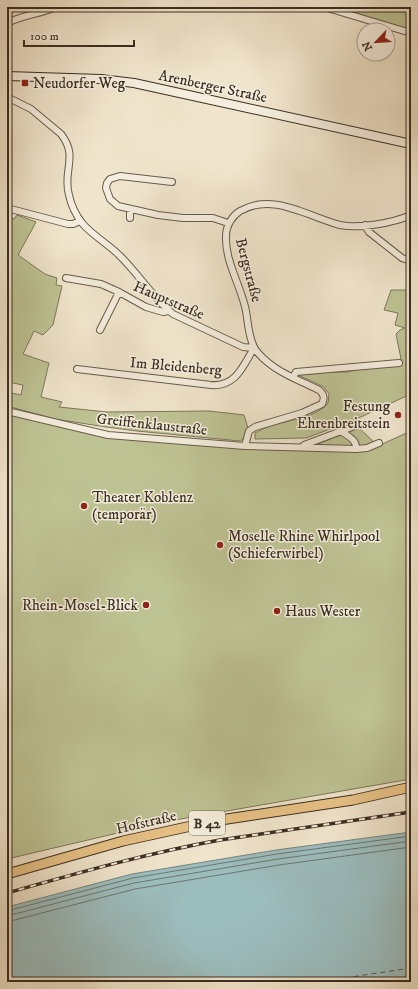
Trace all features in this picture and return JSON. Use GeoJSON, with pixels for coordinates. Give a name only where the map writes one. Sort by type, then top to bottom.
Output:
{"type":"FeatureCollection","features":[{"type":"Feature","properties":{"kind":"main road","name":"Arenberger Straße"},"geometry":{"type":"LineString","coordinates":[[7,76],[71,77],[128,82],[411,144]]}},
{"type":"Feature","properties":{"kind":"main road","name":"Hofstraße"},"geometry":{"type":"LineString","coordinates":[[7,874],[123,841],[164,832],[214,822],[353,800],[411,787]]}},
{"type":"Feature","properties":{"kind":"street"},"geometry":{"type":"LineString","coordinates":[[7,23],[20,17],[40,13],[56,7]]}},
{"type":"Feature","properties":{"kind":"street"},"geometry":{"type":"LineString","coordinates":[[324,7],[411,33]]}},
{"type":"Feature","properties":{"kind":"street"},"geometry":{"type":"LineString","coordinates":[[7,97],[31,109],[65,139],[71,155],[67,185],[73,207],[80,221],[84,226],[120,255],[169,311]]}},
{"type":"Feature","properties":{"kind":"street"},"geometry":{"type":"LineString","coordinates":[[172,182],[120,176],[110,179],[106,188],[110,200],[118,206],[130,210],[171,217],[217,219],[228,223]]}},
{"type":"Feature","properties":{"kind":"street","name":"Bergstraße"},"geometry":{"type":"LineString","coordinates":[[245,446],[249,431],[255,427],[302,413],[322,404],[324,400],[322,393],[280,371],[268,362],[254,348],[250,337],[244,301],[227,248],[226,234],[228,223],[241,210],[252,206],[268,204],[289,207],[340,225],[364,225],[397,220],[411,215]]}},
{"type":"Feature","properties":{"kind":"street"},"geometry":{"type":"LineString","coordinates":[[7,208],[68,224],[73,224],[80,221]]}},
{"type":"Feature","properties":{"kind":"street"},"geometry":{"type":"LineString","coordinates":[[130,210],[130,218]]}},
{"type":"Feature","properties":{"kind":"street"},"geometry":{"type":"LineString","coordinates":[[364,225],[369,232],[402,258],[411,260]]}},
{"type":"Feature","properties":{"kind":"street","name":"Hauptstraße"},"geometry":{"type":"LineString","coordinates":[[66,278],[93,282],[119,292],[146,307],[163,312],[169,311],[177,317],[243,347],[254,348]]}},
{"type":"Feature","properties":{"kind":"street","name":"Hauptstraße"},"geometry":{"type":"LineString","coordinates":[[100,330],[119,292]]}},
{"type":"Feature","properties":{"kind":"street","name":"Im Bleidenberg"},"geometry":{"type":"LineString","coordinates":[[77,369],[211,385],[223,385],[235,378],[254,348]]}},
{"type":"Feature","properties":{"kind":"street"},"geometry":{"type":"LineString","coordinates":[[293,377],[296,372],[399,363]]}},
{"type":"Feature","properties":{"kind":"street","name":"Greiffenklaustraße"},"geometry":{"type":"LineString","coordinates":[[7,411],[108,435],[245,446],[356,449],[367,448],[379,443]]}},
{"type":"Feature","properties":{"kind":"street","name":"Greiffenklaustraße"},"geometry":{"type":"LineString","coordinates":[[297,447],[313,443],[360,424]]}},
{"type":"Feature","properties":{"kind":"street"},"geometry":{"type":"LineString","coordinates":[[342,432],[355,442],[357,445],[356,449]]}},
{"type":"Feature","properties":{"kind":"green space"},"geometry":{"type":"Polygon","coordinates":[[[336,7],[411,7],[411,30],[396,25],[396,22],[385,22],[336,7]]]}},
{"type":"Feature","properties":{"kind":"green space"},"geometry":{"type":"Polygon","coordinates":[[[17,215],[36,222],[18,255],[45,274],[57,278],[56,285],[62,286],[53,325],[43,335],[34,331],[23,354],[49,363],[41,397],[62,402],[59,407],[107,412],[209,411],[244,415],[248,428],[243,439],[240,441],[106,427],[55,419],[7,406],[7,392],[21,395],[23,385],[8,382],[7,387],[7,217],[14,219],[17,215]]]}},
{"type":"Feature","properties":{"kind":"green space"},"geometry":{"type":"Polygon","coordinates":[[[391,290],[411,290],[411,394],[352,421],[306,438],[255,439],[255,433],[263,429],[314,413],[322,409],[328,403],[329,394],[324,387],[298,375],[347,372],[366,367],[402,364],[396,334],[405,328],[395,325],[398,313],[384,310],[391,290]]]}},
{"type":"Feature","properties":{"kind":"green space"},"geometry":{"type":"Polygon","coordinates":[[[7,414],[108,436],[302,450],[359,428],[378,446],[411,431],[411,779],[169,821],[7,859],[7,414]]]}},
{"type":"Feature","properties":{"kind":"water"},"geometry":{"type":"Polygon","coordinates":[[[411,832],[411,982],[7,982],[7,907],[132,874],[276,850],[411,832]]]}},
{"type":"Feature","properties":{"kind":"ferry route"},"geometry":{"type":"LineString","coordinates":[[318,982],[411,968]]}},
{"type":"Feature","properties":{"kind":"railway"},"geometry":{"type":"LineString","coordinates":[[7,893],[113,864],[193,845],[411,812]]}},
{"type":"Feature","properties":{"kind":"place","name":"Neudorfer Weg"},"geometry":{"type":"Point","coordinates":[25,83]}},
{"type":"Feature","properties":{"kind":"place","name":"Festung Ehrenbreitstein"},"geometry":{"type":"Point","coordinates":[398,415]}},
{"type":"Feature","properties":{"kind":"place","name":"Theater Koblenz (temporär)"},"geometry":{"type":"Point","coordinates":[84,506]}},
{"type":"Feature","properties":{"kind":"place","name":"Moselle Rhine Whirlpool (Schieferwirbel)"},"geometry":{"type":"Point","coordinates":[220,545]}},
{"type":"Feature","properties":{"kind":"place","name":"Rhein-Mosel-Blick"},"geometry":{"type":"Point","coordinates":[146,605]}},
{"type":"Feature","properties":{"kind":"place","name":"Haus Wester"},"geometry":{"type":"Point","coordinates":[277,611]}}]}
